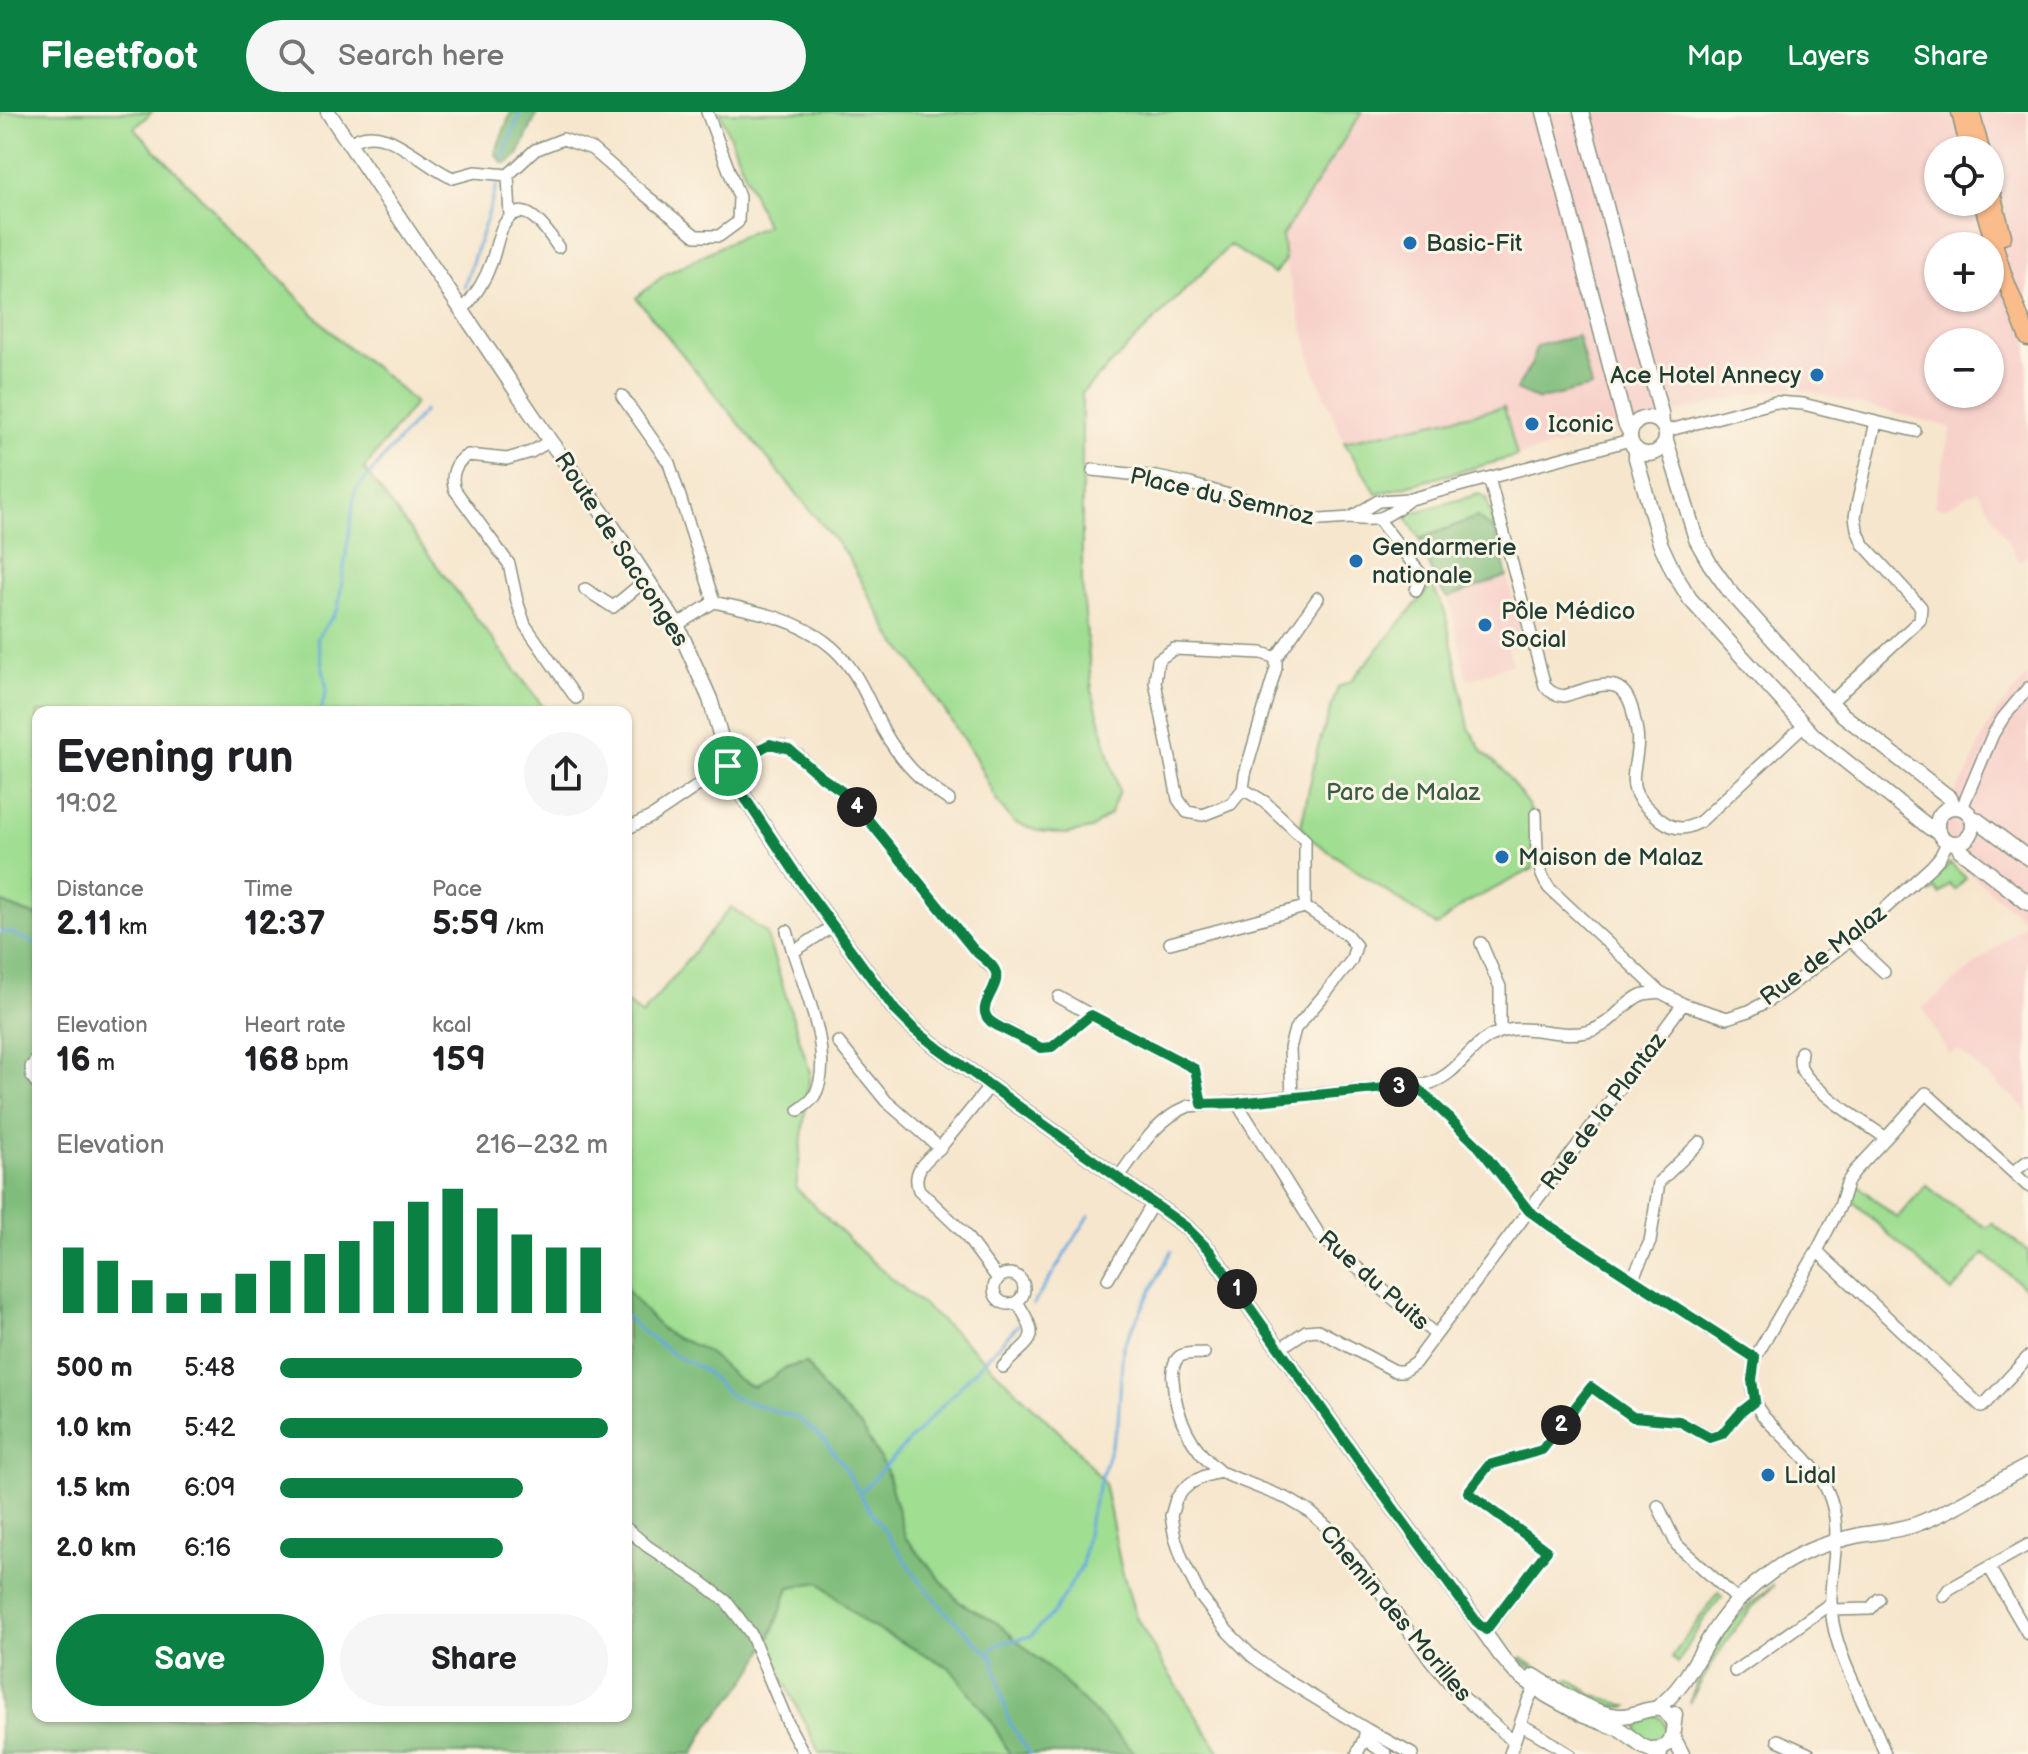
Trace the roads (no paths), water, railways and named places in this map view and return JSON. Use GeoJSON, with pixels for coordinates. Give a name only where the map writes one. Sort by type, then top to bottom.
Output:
{"type":"FeatureCollection","features":[{"type":"Feature","properties":{"kind":"main road"},"geometry":{"type":"LineString","coordinates":[[1960,112],[1966,136]]}},
{"type":"Feature","properties":{"kind":"main road"},"geometry":{"type":"LineString","coordinates":[[1971,112],[1977,136]]}},
{"type":"Feature","properties":{"kind":"main road"},"geometry":{"type":"LineString","coordinates":[[1986,216],[2003,274],[2028,338]]}},
{"type":"Feature","properties":{"kind":"main road"},"geometry":{"type":"LineString","coordinates":[[1998,216],[2028,310]]}},
{"type":"Feature","properties":{"kind":"street","name":"Route de Sacconges"},"geometry":{"type":"LineString","coordinates":[[328,112],[677,625],[710,699],[734,783],[895,1010],[915,1030],[990,1086],[1186,1227],[1209,1250],[1366,1471],[1481,1625],[1484,1635],[1515,1672],[1582,1715],[1619,1729],[1648,1748]]}},
{"type":"Feature","properties":{"kind":"street"},"geometry":{"type":"LineString","coordinates":[[349,144],[360,136],[381,136],[453,178],[475,172],[508,175],[535,150],[563,139],[592,149],[696,236],[719,236],[738,222],[739,197],[707,112]]}},
{"type":"Feature","properties":{"kind":"street"},"geometry":{"type":"LineString","coordinates":[[1544,112],[1625,423],[1660,543],[1674,573],[1690,599],[1814,736],[1930,828],[1948,838],[2025,897]]}},
{"type":"Feature","properties":{"kind":"street"},"geometry":{"type":"LineString","coordinates":[[1581,112],[1664,431],[1693,530],[1710,564],[1728,589],[1843,715],[1963,811],[2028,858]]}},
{"type":"Feature","properties":{"kind":"street"},"geometry":{"type":"LineString","coordinates":[[508,175],[510,217]]}},
{"type":"Feature","properties":{"kind":"street"},"geometry":{"type":"LineString","coordinates":[[462,311],[482,284],[502,227],[510,217],[524,213],[536,218],[558,247]]}},
{"type":"Feature","properties":{"kind":"street"},"geometry":{"type":"LineString","coordinates":[[622,396],[669,463],[714,602]]}},
{"type":"Feature","properties":{"kind":"street"},"geometry":{"type":"LineString","coordinates":[[1664,431],[1776,402],[1803,404],[1915,431]]}},
{"type":"Feature","properties":{"kind":"street"},"geometry":{"type":"LineString","coordinates":[[1644,418],[1654,418],[1664,431],[1661,448],[1653,453],[1641,453],[1632,441],[1635,423],[1644,418]]}},
{"type":"Feature","properties":{"kind":"street"},"geometry":{"type":"LineString","coordinates":[[1831,702],[1920,620],[1921,607],[1866,547],[1857,529],[1857,505],[1876,422]]}},
{"type":"Feature","properties":{"kind":"street"},"geometry":{"type":"LineString","coordinates":[[550,441],[531,452],[507,459],[468,455],[457,463],[452,483],[509,564],[525,625],[576,698]]}},
{"type":"Feature","properties":{"kind":"street"},"geometry":{"type":"LineString","coordinates":[[1350,518],[1378,501],[1410,499],[1632,441]]}},
{"type":"Feature","properties":{"kind":"street","name":"Place du Semnoz"},"geometry":{"type":"LineString","coordinates":[[1093,470],[1190,484],[1289,514],[1321,520],[1379,520]]}},
{"type":"Feature","properties":{"kind":"street"},"geometry":{"type":"LineString","coordinates":[[1489,478],[1545,686],[1564,696],[1610,684],[1627,693],[1639,737],[1634,789],[1638,798],[1661,820],[1680,829],[1701,821],[1804,725]]}},
{"type":"Feature","properties":{"kind":"street"},"geometry":{"type":"LineString","coordinates":[[1410,499],[1379,520],[1420,573],[1416,590]]}},
{"type":"Feature","properties":{"kind":"street"},"geometry":{"type":"LineString","coordinates":[[585,589],[613,607],[647,579]]}},
{"type":"Feature","properties":{"kind":"street"},"geometry":{"type":"LineString","coordinates":[[1276,658],[1262,653],[1174,649],[1158,660],[1155,682],[1178,799],[1187,812],[1203,815],[1231,804],[1243,789],[1276,668],[1276,658],[1318,598]]}},
{"type":"Feature","properties":{"kind":"street"},"geometry":{"type":"LineString","coordinates":[[677,625],[714,602],[792,622],[826,642],[856,674],[881,725],[903,760],[924,782],[949,800]]}},
{"type":"Feature","properties":{"kind":"street"},"geometry":{"type":"LineString","coordinates":[[1948,838],[1969,836],[1972,830],[1963,811],[1993,734],[2028,688]]}},
{"type":"Feature","properties":{"kind":"street"},"geometry":{"type":"LineString","coordinates":[[632,826],[718,772],[770,744],[783,746],[849,796],[974,950],[996,972],[995,983],[985,1006],[990,1021],[1047,1049],[1091,1015]]}},
{"type":"Feature","properties":{"kind":"street"},"geometry":{"type":"LineString","coordinates":[[1243,789],[1265,802],[1305,840],[1305,907]]}},
{"type":"Feature","properties":{"kind":"street"},"geometry":{"type":"LineString","coordinates":[[1948,838],[1938,819],[1941,813],[1963,811]]}},
{"type":"Feature","properties":{"kind":"street","name":"Rue de Malaz"},"geometry":{"type":"LineString","coordinates":[[1536,814],[1538,856],[1549,888],[1660,992],[1683,1004],[1727,1018],[1768,1001],[1850,940],[1932,866],[1940,857],[1948,838]]}},
{"type":"Feature","properties":{"kind":"street"},"geometry":{"type":"LineString","coordinates":[[1170,943],[1305,907],[1346,934],[1356,946],[1351,961],[1295,1029],[1290,1048],[1292,1098]]}},
{"type":"Feature","properties":{"kind":"street"},"geometry":{"type":"LineString","coordinates":[[793,952],[833,926]]}},
{"type":"Feature","properties":{"kind":"street"},"geometry":{"type":"LineString","coordinates":[[787,931],[820,1037],[823,1060],[814,1097],[799,1110]]}},
{"type":"Feature","properties":{"kind":"street"},"geometry":{"type":"LineString","coordinates":[[1850,940],[1884,972]]}},
{"type":"Feature","properties":{"kind":"street"},"geometry":{"type":"LineString","coordinates":[[1481,943],[1500,987],[1500,1031]]}},
{"type":"Feature","properties":{"kind":"street"},"geometry":{"type":"LineString","coordinates":[[1118,1178],[1145,1142],[1170,1116],[1189,1106],[1437,1081],[1500,1031],[1589,1032],[1611,1020],[1639,996],[1660,992]]}},
{"type":"Feature","properties":{"kind":"street"},"geometry":{"type":"LineString","coordinates":[[1059,997],[1195,1069],[1202,1104]]}},
{"type":"Feature","properties":{"kind":"street","name":"Rue de la Plantaz"},"geometry":{"type":"LineString","coordinates":[[1279,1349],[1306,1331],[1318,1330],[1388,1369],[1403,1371],[1415,1363],[1683,1004]]}},
{"type":"Feature","properties":{"kind":"street"},"geometry":{"type":"LineString","coordinates":[[838,1042],[886,1101],[940,1148]]}},
{"type":"Feature","properties":{"kind":"street"},"geometry":{"type":"LineString","coordinates":[[1801,1052],[1800,1067],[1805,1075],[1834,1101],[1886,1138]]}},
{"type":"Feature","properties":{"kind":"street"},"geometry":{"type":"LineString","coordinates":[[1415,1085],[1479,1147],[1529,1211],[1755,1358]]}},
{"type":"Feature","properties":{"kind":"street"},"geometry":{"type":"LineString","coordinates":[[990,1086],[940,1148],[922,1164],[916,1183],[919,1190],[963,1232],[998,1279]]}},
{"type":"Feature","properties":{"kind":"street"},"geometry":{"type":"LineString","coordinates":[[1885,1754],[1842,1655],[1833,1620],[1831,1606],[1837,1541],[1833,1505],[1821,1478],[1764,1417],[1755,1401],[1752,1380],[1755,1358],[1817,1251],[1854,1172],[1926,1093],[2028,1186]]}},
{"type":"Feature","properties":{"kind":"street","name":"Rue du Puits"},"geometry":{"type":"LineString","coordinates":[[1237,1103],[1320,1236],[1436,1335]]}},
{"type":"Feature","properties":{"kind":"street"},"geometry":{"type":"LineString","coordinates":[[1632,1279],[1650,1242],[1659,1182],[1700,1142]]}},
{"type":"Feature","properties":{"kind":"street"},"geometry":{"type":"LineString","coordinates":[[2013,1172],[2028,1161]]}},
{"type":"Feature","properties":{"kind":"street"},"geometry":{"type":"LineString","coordinates":[[1108,1279],[1153,1203]]}},
{"type":"Feature","properties":{"kind":"street"},"geometry":{"type":"LineString","coordinates":[[1817,1251],[1982,1407],[2028,1357]]}},
{"type":"Feature","properties":{"kind":"street"},"geometry":{"type":"LineString","coordinates":[[1004,1275],[1018,1277],[1023,1283],[1022,1297],[1011,1304],[998,1299],[995,1285],[998,1279],[1004,1275]]}},
{"type":"Feature","properties":{"kind":"street"},"geometry":{"type":"LineString","coordinates":[[1003,1367],[1029,1343],[1032,1335],[1030,1323],[1017,1302]]}},
{"type":"Feature","properties":{"kind":"street"},"geometry":{"type":"LineString","coordinates":[[1204,1353],[1179,1357],[1172,1374],[1174,1398],[1192,1441],[1220,1472]]}},
{"type":"Feature","properties":{"kind":"street"},"geometry":{"type":"LineString","coordinates":[[1481,1625],[1547,1551],[1468,1492],[1489,1465],[1542,1450],[1591,1387],[1633,1417],[1679,1421],[1710,1438],[1722,1434],[1755,1401]]}},
{"type":"Feature","properties":{"kind":"street"},"geometry":{"type":"LineString","coordinates":[[1684,1682],[1673,1730],[1663,1747],[1648,1748],[1633,1727],[1635,1719],[1648,1709],[1657,1708],[1668,1701],[1684,1682],[1718,1625],[1738,1600],[1771,1572],[1810,1549],[1862,1535],[1901,1529],[1931,1518],[2028,1466]]}},
{"type":"Feature","properties":{"kind":"street"},"geometry":{"type":"LineString","coordinates":[[1220,1472],[1205,1476],[1183,1490],[1176,1499],[1171,1516],[1183,1561],[1201,1597],[1228,1632],[1252,1656],[1365,1734],[1386,1754]]}},
{"type":"Feature","properties":{"kind":"street","name":"Chemin des Morilles"},"geometry":{"type":"LineString","coordinates":[[1220,1472],[1288,1499],[1328,1526],[1344,1542],[1455,1690],[1514,1742]]}},
{"type":"Feature","properties":{"kind":"street"},"geometry":{"type":"LineString","coordinates":[[1658,1506],[1677,1545],[1738,1600]]}},
{"type":"Feature","properties":{"kind":"street"},"geometry":{"type":"LineString","coordinates":[[632,1533],[726,1601],[751,1634],[789,1726],[804,1754]]}},
{"type":"Feature","properties":{"kind":"street"},"geometry":{"type":"LineString","coordinates":[[1944,1596],[1949,1589],[2028,1545]]}},
{"type":"Feature","properties":{"kind":"street"},"geometry":{"type":"LineString","coordinates":[[1989,1567],[2028,1634]]}},
{"type":"Feature","properties":{"kind":"street"},"geometry":{"type":"LineString","coordinates":[[1735,1671],[1831,1606],[1870,1609],[1879,1599]]}},
{"type":"Feature","properties":{"kind":"street","name":"Route de Sacconges"},"geometry":{"type":"LineString","coordinates":[[1533,1681],[1551,1686],[1600,1712],[1618,1716],[1640,1714]]}},
{"type":"Feature","properties":{"kind":"street"},"geometry":{"type":"LineString","coordinates":[[1510,1754],[1533,1681]]}},
{"type":"Feature","properties":{"kind":"street"},"geometry":{"type":"LineString","coordinates":[[1657,1708],[1670,1716],[1682,1754]]}},
{"type":"Feature","properties":{"kind":"street"},"geometry":{"type":"LineString","coordinates":[[1520,1725],[1569,1754]]}},
{"type":"Feature","properties":{"kind":"street"},"geometry":{"type":"LineString","coordinates":[[1357,1754],[1365,1734]]}},
{"type":"Feature","properties":{"kind":"street"},"geometry":{"type":"LineString","coordinates":[[1365,1734],[1412,1754]]}},
{"type":"Feature","properties":{"kind":"street"},"geometry":{"type":"LineString","coordinates":[[1778,1740],[1809,1754]]}},
{"type":"Feature","properties":{"kind":"waterway"},"geometry":{"type":"LineString","coordinates":[[503,159],[521,112]]}},
{"type":"Feature","properties":{"kind":"waterway"},"geometry":{"type":"LineString","coordinates":[[464,287],[497,184]]}},
{"type":"Feature","properties":{"kind":"waterway"},"geometry":{"type":"LineString","coordinates":[[322,706],[327,690],[317,638],[338,609],[355,491],[424,411]]}},
{"type":"Feature","properties":{"kind":"waterway"},"geometry":{"type":"LineString","coordinates":[[0,932],[9,932],[32,942]]}},
{"type":"Feature","properties":{"kind":"waterway"},"geometry":{"type":"LineString","coordinates":[[1033,1305],[1089,1216]]}},
{"type":"Feature","properties":{"kind":"waterway"},"geometry":{"type":"LineString","coordinates":[[988,1653],[998,1644],[1031,1636],[1055,1611],[1082,1565],[1090,1515],[1118,1423],[1123,1346],[1171,1251]]}},
{"type":"Feature","properties":{"kind":"waterway"},"geometry":{"type":"LineString","coordinates":[[632,1322],[674,1355],[704,1370],[732,1397],[798,1418],[825,1441],[917,1577],[945,1611],[993,1658],[1009,1722],[1030,1754]]}},
{"type":"Feature","properties":{"kind":"waterway"},"geometry":{"type":"LineString","coordinates":[[860,1493],[1018,1325]]}},
{"type":"Feature","properties":{"kind":"place","name":"Basic-Fit"},"geometry":{"type":"Point","coordinates":[1410,243]}},
{"type":"Feature","properties":{"kind":"place","name":"Ace Hotel Annecy"},"geometry":{"type":"Point","coordinates":[1817,375]}},
{"type":"Feature","properties":{"kind":"place","name":"Iconic"},"geometry":{"type":"Point","coordinates":[1532,424]}},
{"type":"Feature","properties":{"kind":"place","name":"Gendarmerie nationale"},"geometry":{"type":"Point","coordinates":[1356,561]}},
{"type":"Feature","properties":{"kind":"place","name":"Pôle Médico Social"},"geometry":{"type":"Point","coordinates":[1485,625]}},
{"type":"Feature","properties":{"kind":"place","name":"Maison de Malaz"},"geometry":{"type":"Point","coordinates":[1502,857]}},
{"type":"Feature","properties":{"kind":"place","name":"Lidal"},"geometry":{"type":"Point","coordinates":[1768,1475]}},
{"type":"Feature","properties":{"kind":"park label","name":"Parc de Malaz"},"geometry":{"type":"Point","coordinates":[1403,792]}}]}
